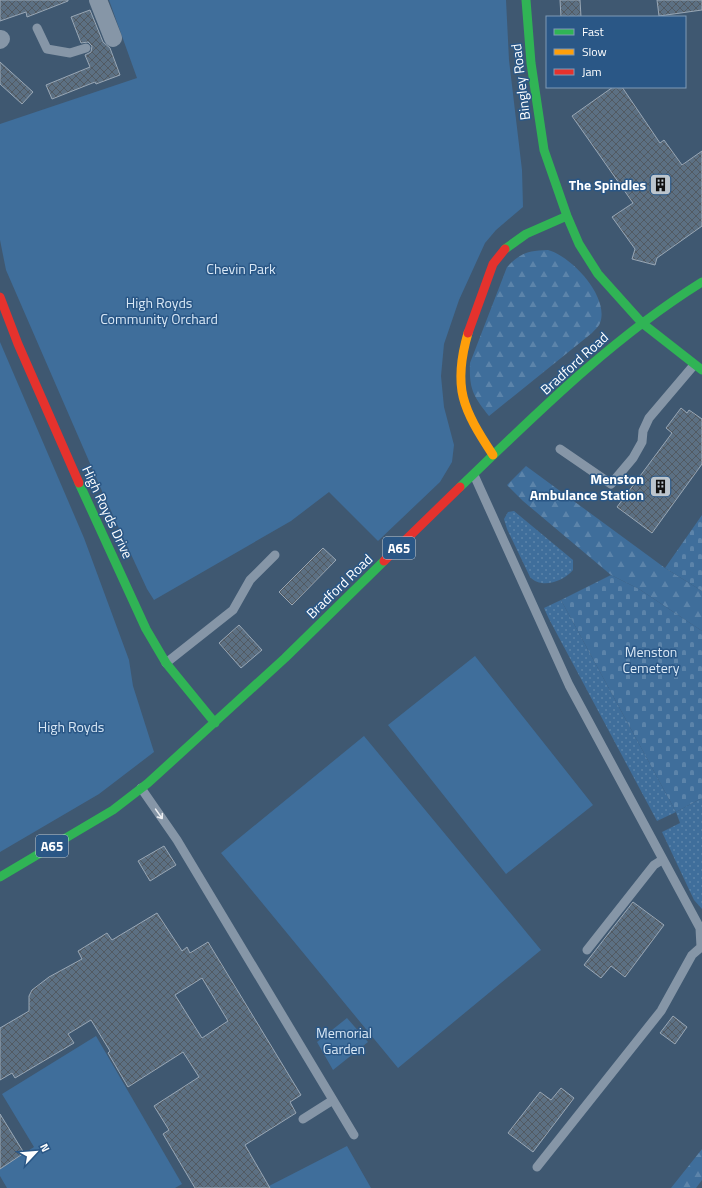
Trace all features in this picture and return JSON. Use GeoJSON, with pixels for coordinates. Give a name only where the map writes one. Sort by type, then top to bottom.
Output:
{"type":"FeatureCollection","features":[{"type":"Feature","properties":{"kind":"street"},"geometry":{"type":"LineString","coordinates":[[98,0],[109,40]]}},
{"type":"Feature","properties":{"kind":"street","name":"Bingley Road"},"geometry":{"type":"LineString","coordinates":[[526,0],[531,63],[544,150],[567,216],[579,244],[598,274],[642,323],[698,367]]}},
{"type":"Feature","properties":{"kind":"street"},"geometry":{"type":"LineString","coordinates":[[494,454],[474,426],[461,393],[459,376],[462,352],[494,264],[501,251],[528,232],[567,216]]}},
{"type":"Feature","properties":{"kind":"street","name":"Bradford Road"},"geometry":{"type":"LineString","coordinates":[[0,877],[113,810],[141,788],[215,723],[405,542],[494,454],[604,355],[642,323],[679,296],[702,282]]}},
{"type":"Feature","properties":{"kind":"street","name":"High Royds Drive"},"geometry":{"type":"LineString","coordinates":[[0,297],[18,344],[66,456],[146,629],[166,663],[215,723]]}},
{"type":"Feature","properties":{"kind":"lane"},"geometry":{"type":"LineString","coordinates":[[37,28],[47,49],[70,53],[86,48]]}},
{"type":"Feature","properties":{"kind":"lane"},"geometry":{"type":"LineString","coordinates":[[560,449],[611,484],[633,458],[642,442],[649,418],[698,367]]}},
{"type":"Feature","properties":{"kind":"lane"},"geometry":{"type":"LineString","coordinates":[[473,474],[569,685],[700,928],[702,947],[692,955],[661,1011],[538,1167]]}},
{"type":"Feature","properties":{"kind":"lane"},"geometry":{"type":"LineString","coordinates":[[166,663],[233,610],[250,580],[275,555]]}},
{"type":"Feature","properties":{"kind":"lane"},"geometry":{"type":"LineString","coordinates":[[141,788],[177,840],[354,1135]]}},
{"type":"Feature","properties":{"kind":"lane"},"geometry":{"type":"LineString","coordinates":[[588,950],[654,865],[662,860]]}},
{"type":"Feature","properties":{"kind":"lane"},"geometry":{"type":"LineString","coordinates":[[303,1119],[333,1100]]}},
{"type":"Feature","properties":{"kind":"green space","name":"Chevin Park"},"geometry":{"type":"Polygon","coordinates":[[[109,0],[506,0],[509,60],[522,170],[523,207],[496,230],[485,243],[459,300],[444,344],[441,376],[444,407],[454,445],[452,462],[440,482],[378,541],[329,492],[291,521],[154,600],[147,589],[105,498],[6,270],[0,240],[0,124],[137,78],[109,0]]]}},
{"type":"Feature","properties":{"kind":"green space"},"geometry":{"type":"Polygon","coordinates":[[[548,250],[567,260],[586,279],[594,290],[602,313],[600,323],[592,333],[489,416],[473,392],[470,379],[470,363],[507,267],[525,253],[548,250]]]}},
{"type":"Feature","properties":{"kind":"green space","name":"High Royds"},"geometry":{"type":"Polygon","coordinates":[[[0,342],[84,538],[129,660],[133,686],[154,752],[99,794],[0,852],[0,342]]]}},
{"type":"Feature","properties":{"kind":"green space"},"geometry":{"type":"Polygon","coordinates":[[[526,466],[665,568],[702,591],[702,631],[639,589],[611,575],[523,501],[507,485],[526,466]]]}},
{"type":"Feature","properties":{"kind":"green space"},"geometry":{"type":"Polygon","coordinates":[[[514,511],[573,560],[573,570],[569,574],[558,581],[546,583],[540,583],[530,577],[507,529],[504,519],[508,512],[514,511]]]}},
{"type":"Feature","properties":{"kind":"green space"},"geometry":{"type":"Polygon","coordinates":[[[702,515],[702,591],[665,568],[702,515]]]}},
{"type":"Feature","properties":{"kind":"green space","name":"Menston Cemetery"},"geometry":{"type":"Polygon","coordinates":[[[611,575],[639,589],[702,631],[702,798],[676,812],[561,600],[611,575]]]}},
{"type":"Feature","properties":{"kind":"green space"},"geometry":{"type":"Polygon","coordinates":[[[561,600],[676,812],[657,821],[544,608],[561,600]]]}},
{"type":"Feature","properties":{"kind":"green space"},"geometry":{"type":"Polygon","coordinates":[[[475,656],[593,805],[506,874],[388,725],[475,656]]]}},
{"type":"Feature","properties":{"kind":"green space"},"geometry":{"type":"Polygon","coordinates":[[[364,736],[541,950],[398,1068],[221,853],[364,736]]]}},
{"type":"Feature","properties":{"kind":"green space"},"geometry":{"type":"Polygon","coordinates":[[[702,798],[702,909],[694,900],[662,832],[680,823],[676,812],[702,798]]]}},
{"type":"Feature","properties":{"kind":"green space","name":"Memorial Garden"},"geometry":{"type":"Polygon","coordinates":[[[347,1018],[368,1042],[333,1070],[317,1042],[347,1018]]]}},
{"type":"Feature","properties":{"kind":"green space"},"geometry":{"type":"Polygon","coordinates":[[[96,1036],[182,1184],[175,1188],[7,1188],[0,1176],[0,1169],[34,1147],[2,1094],[96,1036]]]}},
{"type":"Feature","properties":{"kind":"green space"},"geometry":{"type":"Polygon","coordinates":[[[347,1146],[371,1188],[266,1188],[269,1186],[347,1146]]]}},
{"type":"Feature","properties":{"kind":"green space"},"geometry":{"type":"Polygon","coordinates":[[[702,1149],[702,1180],[696,1188],[671,1188],[702,1149]]]}},
{"type":"Feature","properties":{"kind":"building"},"geometry":{"type":"Polygon","coordinates":[[[0,0],[68,1],[27,17],[26,12],[0,21],[0,0]]]}},
{"type":"Feature","properties":{"kind":"building"},"geometry":{"type":"Polygon","coordinates":[[[560,0],[580,0],[581,16],[561,16],[560,0]]]}},
{"type":"Feature","properties":{"kind":"building"},"geometry":{"type":"Polygon","coordinates":[[[657,0],[702,0],[702,10],[659,16],[657,0]]]}},
{"type":"Feature","properties":{"kind":"building"},"geometry":{"type":"Polygon","coordinates":[[[90,10],[103,42],[110,48],[120,75],[96,84],[95,82],[52,99],[46,85],[90,67],[85,55],[91,52],[92,46],[88,42],[81,43],[71,17],[90,10]]]}},
{"type":"Feature","properties":{"kind":"building"},"geometry":{"type":"Polygon","coordinates":[[[0,62],[33,92],[22,104],[0,84],[0,62]]]}},
{"type":"Feature","properties":{"kind":"building","name":"The Spindles"},"geometry":{"type":"Polygon","coordinates":[[[612,88],[623,88],[660,143],[664,140],[682,165],[702,151],[702,226],[657,258],[655,265],[632,259],[635,249],[612,217],[633,203],[572,116],[612,88]]]}},
{"type":"Feature","properties":{"kind":"building","name":"Menston Ambulance Station"},"geometry":{"type":"Polygon","coordinates":[[[681,408],[687,413],[689,410],[702,419],[702,464],[652,533],[617,507],[672,433],[666,428],[681,408]]]}},
{"type":"Feature","properties":{"kind":"building"},"geometry":{"type":"Polygon","coordinates":[[[323,548],[336,560],[292,605],[279,592],[323,548]]]}},
{"type":"Feature","properties":{"kind":"building"},"geometry":{"type":"Polygon","coordinates":[[[239,625],[262,650],[241,668],[219,643],[239,625]]]}},
{"type":"Feature","properties":{"kind":"building"},"geometry":{"type":"Polygon","coordinates":[[[164,846],[176,865],[150,881],[138,861],[164,846]]]}},
{"type":"Feature","properties":{"kind":"building"},"geometry":{"type":"Polygon","coordinates":[[[633,902],[664,925],[625,977],[611,966],[601,978],[584,965],[633,902]]]}},
{"type":"Feature","properties":{"kind":"building"},"geometry":{"type":"Polygon","coordinates":[[[157,913],[182,951],[187,947],[190,953],[208,942],[301,1095],[290,1102],[296,1113],[245,1145],[270,1188],[195,1188],[163,1134],[169,1130],[154,1106],[199,1077],[183,1052],[128,1087],[108,1053],[110,1051],[91,1020],[68,1034],[74,1043],[15,1078],[12,1073],[0,1080],[0,1028],[29,1011],[29,996],[32,990],[49,977],[82,959],[78,951],[107,933],[112,940],[157,913]],[[202,978],[175,995],[202,1038],[228,1021],[202,978]]]}},
{"type":"Feature","properties":{"kind":"building"},"geometry":{"type":"Polygon","coordinates":[[[673,1016],[687,1027],[675,1044],[660,1033],[673,1016]]]}},
{"type":"Feature","properties":{"kind":"building"},"geometry":{"type":"Polygon","coordinates":[[[561,1088],[574,1098],[533,1152],[508,1133],[540,1092],[551,1100],[561,1088]]]}},
{"type":"Feature","properties":{"kind":"building"},"geometry":{"type":"Polygon","coordinates":[[[0,1114],[24,1153],[0,1169],[0,1114]]]}},
{"type":"Feature","properties":{"kind":"traffic: fast"},"geometry":{"type":"LineString","coordinates":[[526,0],[531,63],[544,150],[567,216],[579,244],[598,274],[642,323],[702,370]]}},
{"type":"Feature","properties":{"kind":"traffic: fast"},"geometry":{"type":"LineString","coordinates":[[505,249],[526,234],[567,216]]}},
{"type":"Feature","properties":{"kind":"traffic: fast"},"geometry":{"type":"LineString","coordinates":[[460,487],[546,405],[606,352],[637,327],[702,282]]}},
{"type":"Feature","properties":{"kind":"traffic: fast"},"geometry":{"type":"LineString","coordinates":[[79,483],[146,629],[166,663],[215,723]]}},
{"type":"Feature","properties":{"kind":"traffic: fast"},"geometry":{"type":"LineString","coordinates":[[0,877],[113,810],[148,783],[285,658],[384,561]]}},
{"type":"Feature","properties":{"kind":"traffic: slow"},"geometry":{"type":"LineString","coordinates":[[468,333],[463,352],[461,369],[463,397],[474,424],[493,455]]}},
{"type":"Feature","properties":{"kind":"traffic: jam"},"geometry":{"type":"LineString","coordinates":[[468,333],[493,264],[505,249]]}},
{"type":"Feature","properties":{"kind":"traffic: jam"},"geometry":{"type":"LineString","coordinates":[[0,297],[18,344],[79,483]]}},
{"type":"Feature","properties":{"kind":"traffic: jam"},"geometry":{"type":"LineString","coordinates":[[384,561],[460,487]]}},
{"type":"Feature","properties":{"kind":"place","name":"The Spindles"},"geometry":{"type":"Point","coordinates":[661,184]}},
{"type":"Feature","properties":{"kind":"place","name":"Menston Ambulance Station"},"geometry":{"type":"Point","coordinates":[660,486]}},
{"type":"Feature","properties":{"kind":"park label","name":"High Royds Community Orchard"},"geometry":{"type":"Point","coordinates":[159,310]}}]}
